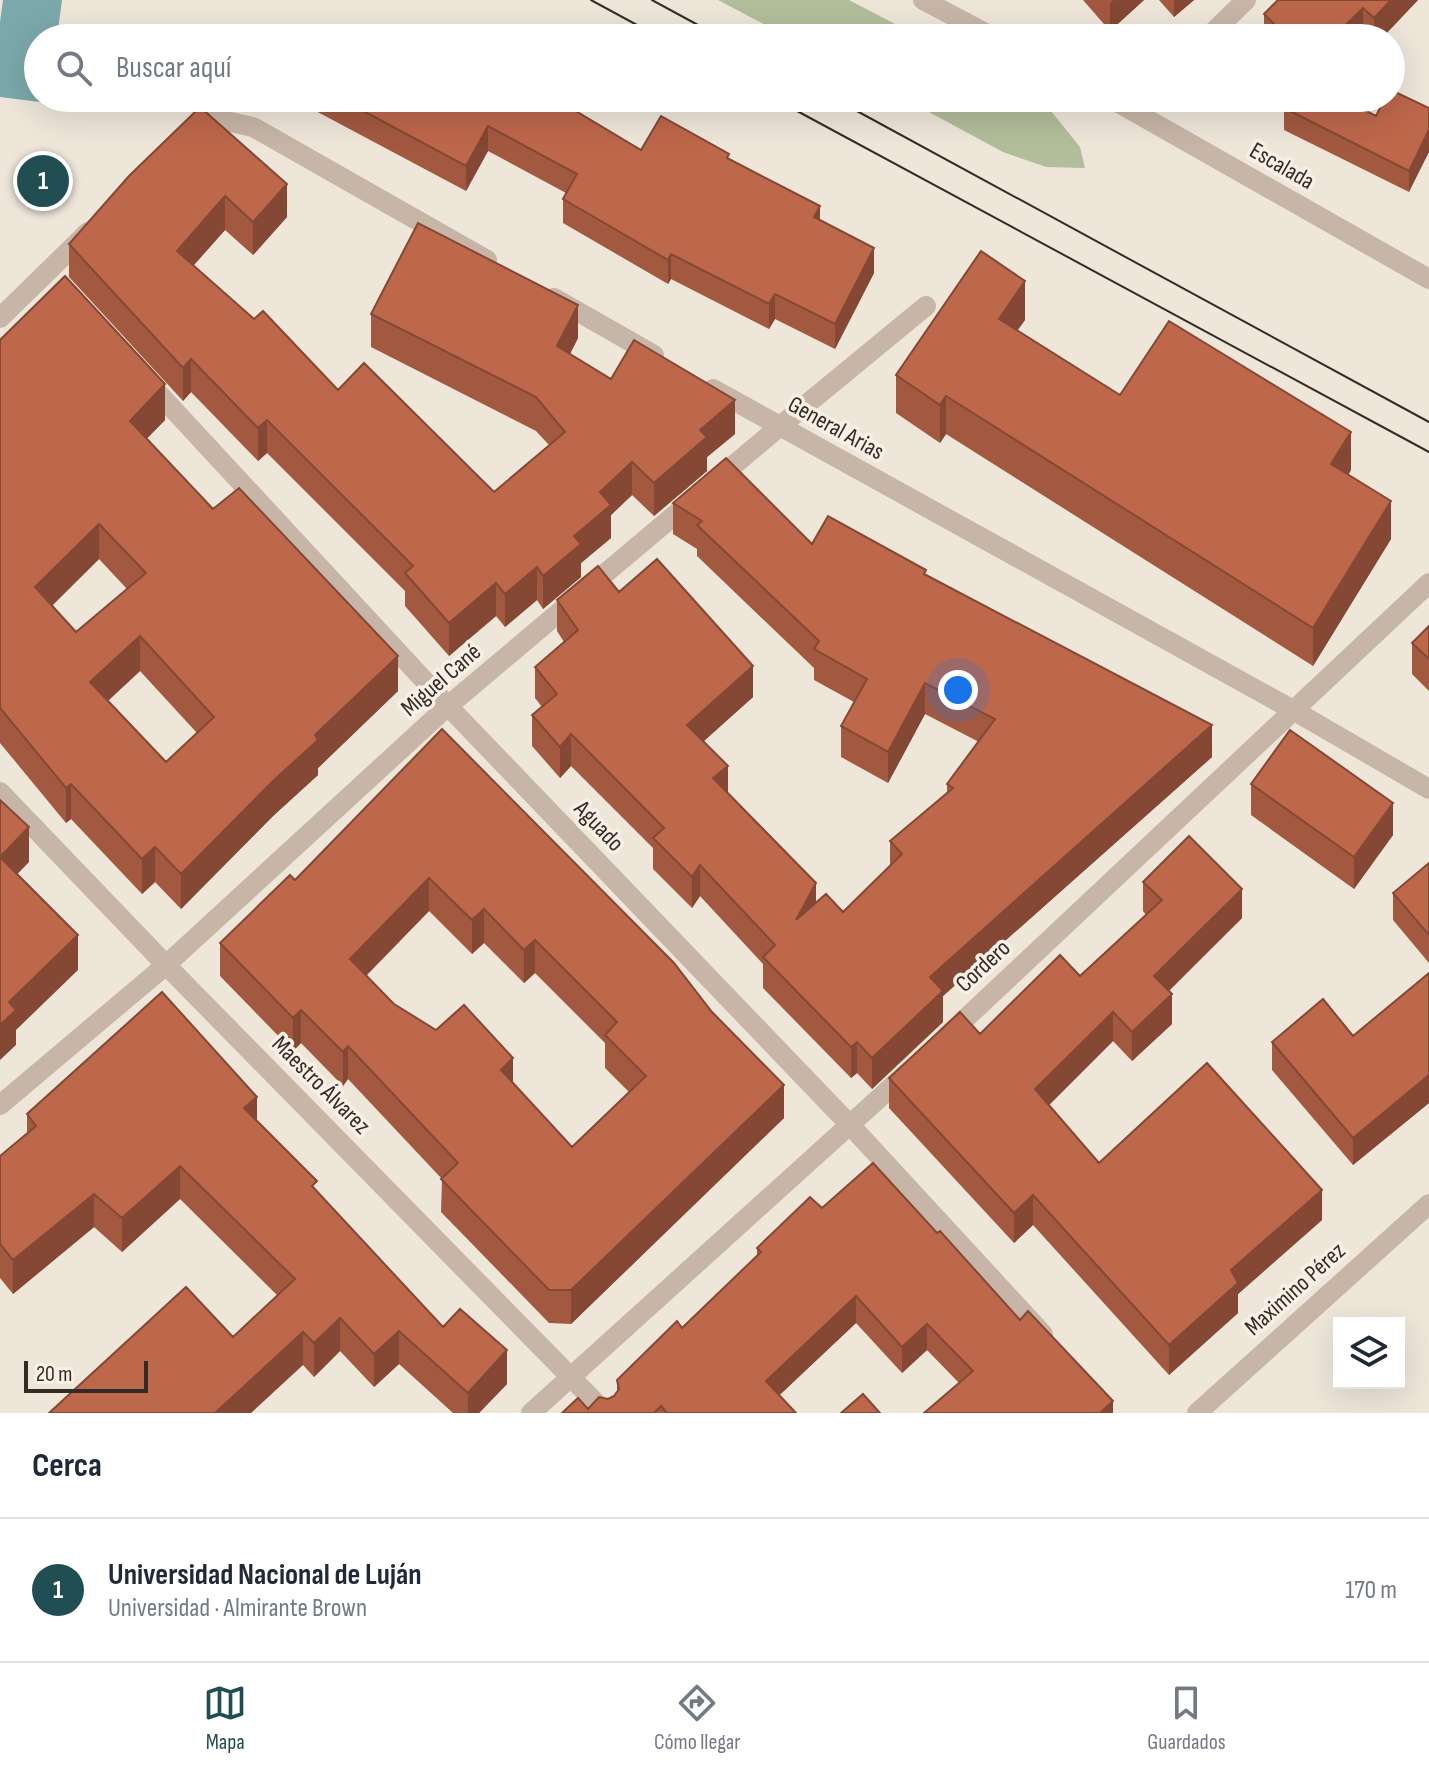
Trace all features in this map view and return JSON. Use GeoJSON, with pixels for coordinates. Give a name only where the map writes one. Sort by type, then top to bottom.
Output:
{"type":"FeatureCollection","features":[{"type":"Feature","properties":{"kind":"street"},"geometry":{"type":"LineString","coordinates":[[923,0],[968,24]]}},
{"type":"Feature","properties":{"kind":"street"},"geometry":{"type":"LineString","coordinates":[[1221,24],[1246,0]]}},
{"type":"Feature","properties":{"kind":"street","name":"Escalada"},"geometry":{"type":"LineString","coordinates":[[1152,112],[1429,279]]}},
{"type":"Feature","properties":{"kind":"street"},"geometry":{"type":"LineString","coordinates":[[180,141],[191,130],[217,119],[253,127],[502,269]]}},
{"type":"Feature","properties":{"kind":"street"},"geometry":{"type":"LineString","coordinates":[[0,318],[53,278],[102,218]]}},
{"type":"Feature","properties":{"kind":"street"},"geometry":{"type":"LineString","coordinates":[[530,285],[668,364]]}},
{"type":"Feature","properties":{"kind":"street","name":"Miguel Cané"},"geometry":{"type":"LineString","coordinates":[[0,1105],[166,965],[448,706],[926,306]]}},
{"type":"Feature","properties":{"kind":"street","name":"Aguado"},"geometry":{"type":"LineString","coordinates":[[134,366],[448,706],[851,1126],[1053,1344]]}},
{"type":"Feature","properties":{"kind":"street","name":"General Arias"},"geometry":{"type":"LineString","coordinates":[[696,379],[1293,710],[1429,789]]}},
{"type":"Feature","properties":{"kind":"street","name":"Cordero"},"geometry":{"type":"LineString","coordinates":[[531,1413],[851,1126],[1429,583]]}},
{"type":"Feature","properties":{"kind":"street","name":"Maestro Álvarez"},"geometry":{"type":"LineString","coordinates":[[0,792],[606,1413]]}},
{"type":"Feature","properties":{"kind":"street","name":"Maximino Pérez"},"geometry":{"type":"LineString","coordinates":[[1197,1413],[1429,1204]]}},
{"type":"Feature","properties":{"kind":"green space"},"geometry":{"type":"Polygon","coordinates":[[[718,0],[849,0],[895,24],[763,24],[718,0]]]}},
{"type":"Feature","properties":{"kind":"green space"},"geometry":{"type":"Polygon","coordinates":[[[929,112],[1052,112],[1080,147],[1085,168],[1046,167],[1003,152],[929,112]]]}},
{"type":"Feature","properties":{"kind":"water"},"geometry":{"type":"Polygon","coordinates":[[[3,0],[62,0],[59,24],[24,24],[24,100],[0,97],[3,0]]]}},
{"type":"Feature","properties":{"kind":"building"},"geometry":{"type":"Polygon","coordinates":[[[1278,0],[1391,0],[1374,18],[1363,8],[1346,24],[1274,24],[1264,14],[1278,0]]]}},
{"type":"Feature","properties":{"kind":"building"},"geometry":{"type":"Polygon","coordinates":[[[1405,97],[1429,108],[1429,130],[1409,171],[1292,112],[1368,112],[1376,116],[1378,112],[1405,112],[1405,97]]]}},
{"type":"Feature","properties":{"kind":"building"},"geometry":{"type":"Polygon","coordinates":[[[195,112],[206,112],[287,184],[253,222],[225,196],[177,251],[254,319],[263,311],[338,390],[364,363],[494,492],[565,432],[536,397],[371,314],[418,223],[578,305],[557,346],[611,379],[634,340],[735,400],[700,430],[707,437],[654,483],[632,462],[600,492],[611,505],[574,536],[581,544],[543,576],[537,567],[505,594],[496,583],[449,623],[405,573],[413,566],[267,420],[258,428],[191,359],[183,368],[69,244],[129,176],[195,112]]]}},
{"type":"Feature","properties":{"kind":"building"},"geometry":{"type":"Polygon","coordinates":[[[365,112],[577,112],[641,150],[661,116],[729,154],[727,158],[820,206],[814,217],[874,248],[835,324],[775,294],[769,304],[671,254],[668,260],[563,199],[577,174],[488,126],[466,166],[365,112]]]}},
{"type":"Feature","properties":{"kind":"building"},"geometry":{"type":"Polygon","coordinates":[[[981,251],[1025,281],[999,319],[1120,395],[1169,321],[1351,432],[1331,464],[1391,501],[1313,628],[946,396],[940,405],[896,375],[981,251]]]}},
{"type":"Feature","properties":{"kind":"building"},"geometry":{"type":"Polygon","coordinates":[[[65,276],[165,384],[130,421],[213,509],[239,488],[398,656],[315,735],[318,740],[181,874],[155,847],[142,859],[71,784],[66,788],[0,708],[0,340],[65,276]],[[99,524],[35,587],[76,632],[146,573],[99,524]],[[140,636],[90,682],[166,762],[214,717],[140,636]]]}},
{"type":"Feature","properties":{"kind":"building"},"geometry":{"type":"Polygon","coordinates":[[[726,458],[812,544],[828,516],[926,570],[924,574],[1212,725],[930,977],[943,991],[872,1058],[857,1042],[851,1047],[763,957],[775,945],[700,865],[692,877],[653,838],[664,828],[571,734],[560,747],[532,715],[557,694],[535,667],[578,630],[557,600],[598,566],[619,592],[657,559],[753,666],[687,725],[728,766],[713,778],[816,883],[796,920],[826,894],[843,912],[902,854],[890,841],[953,788],[947,784],[995,719],[925,683],[888,752],[841,726],[867,679],[814,649],[819,641],[697,525],[702,521],[673,503],[726,458]]]}},
{"type":"Feature","properties":{"kind":"building"},"geometry":{"type":"Polygon","coordinates":[[[1429,626],[1429,659],[1412,643],[1429,626]]]}},
{"type":"Feature","properties":{"kind":"building"},"geometry":{"type":"Polygon","coordinates":[[[442,729],[674,963],[712,1012],[784,1085],[571,1290],[549,1290],[441,1179],[458,1163],[348,1046],[343,1052],[301,1010],[293,1018],[220,943],[290,875],[295,880],[442,729]],[[429,878],[350,959],[394,1004],[436,1030],[464,1005],[513,1058],[501,1070],[572,1147],[646,1076],[605,1035],[617,1022],[535,940],[524,950],[484,909],[472,920],[429,878]]]}},
{"type":"Feature","properties":{"kind":"building"},"geometry":{"type":"Polygon","coordinates":[[[1290,730],[1393,803],[1354,857],[1251,784],[1290,730]]]}},
{"type":"Feature","properties":{"kind":"building"},"geometry":{"type":"Polygon","coordinates":[[[0,800],[29,827],[0,857],[0,800]]]}},
{"type":"Feature","properties":{"kind":"building"},"geometry":{"type":"Polygon","coordinates":[[[1189,836],[1242,889],[1154,976],[1172,994],[1132,1032],[1113,1012],[1035,1089],[1099,1163],[1207,1063],[1322,1190],[1231,1270],[1238,1283],[1169,1345],[1033,1195],[1014,1213],[889,1078],[960,1012],[980,1034],[1060,955],[1080,976],[1162,900],[1143,882],[1189,836]]]}},
{"type":"Feature","properties":{"kind":"building"},"geometry":{"type":"Polygon","coordinates":[[[0,857],[78,935],[9,1002],[16,1010],[0,1025],[0,857]]]}},
{"type":"Feature","properties":{"kind":"building"},"geometry":{"type":"Polygon","coordinates":[[[1429,863],[1429,935],[1393,893],[1429,863]]]}},
{"type":"Feature","properties":{"kind":"building"},"geometry":{"type":"Polygon","coordinates":[[[1429,973],[1429,1075],[1353,1138],[1272,1042],[1323,999],[1353,1036],[1429,973]]]}},
{"type":"Feature","properties":{"kind":"building"},"geometry":{"type":"Polygon","coordinates":[[[162,992],[257,1097],[244,1108],[317,1181],[312,1186],[443,1327],[460,1309],[507,1350],[468,1393],[399,1331],[374,1354],[340,1318],[314,1343],[303,1332],[215,1413],[49,1413],[186,1287],[233,1337],[295,1279],[180,1166],[122,1218],[94,1194],[13,1260],[0,1244],[0,1156],[36,1126],[27,1114],[162,992]]]}},
{"type":"Feature","properties":{"kind":"building"},"geometry":{"type":"Polygon","coordinates":[[[873,1163],[937,1233],[940,1231],[1020,1320],[1028,1311],[1113,1401],[1100,1413],[924,1413],[973,1371],[927,1324],[902,1347],[856,1296],[766,1381],[796,1413],[667,1413],[661,1406],[654,1413],[562,1413],[578,1398],[588,1409],[599,1397],[608,1399],[614,1396],[619,1389],[617,1380],[677,1321],[682,1328],[761,1252],[757,1248],[810,1197],[822,1208],[873,1163]]]}},
{"type":"Feature","properties":{"kind":"building"},"geometry":{"type":"Polygon","coordinates":[[[863,1394],[880,1413],[841,1413],[863,1394]]]}},
{"type":"Feature","properties":{"kind":"tram line"},"geometry":{"type":"LineString","coordinates":[[591,0],[635,24]]}},
{"type":"Feature","properties":{"kind":"tram line"},"geometry":{"type":"LineString","coordinates":[[652,0],[696,24]]}},
{"type":"Feature","properties":{"kind":"tram line"},"geometry":{"type":"LineString","coordinates":[[799,112],[1429,452]]}},
{"type":"Feature","properties":{"kind":"tram line"},"geometry":{"type":"LineString","coordinates":[[859,112],[1429,422]]}},
{"type":"Feature","properties":{"kind":"place","name":"Universidad Nacional de Luján"},"geometry":{"type":"Point","coordinates":[43,181]}}]}
